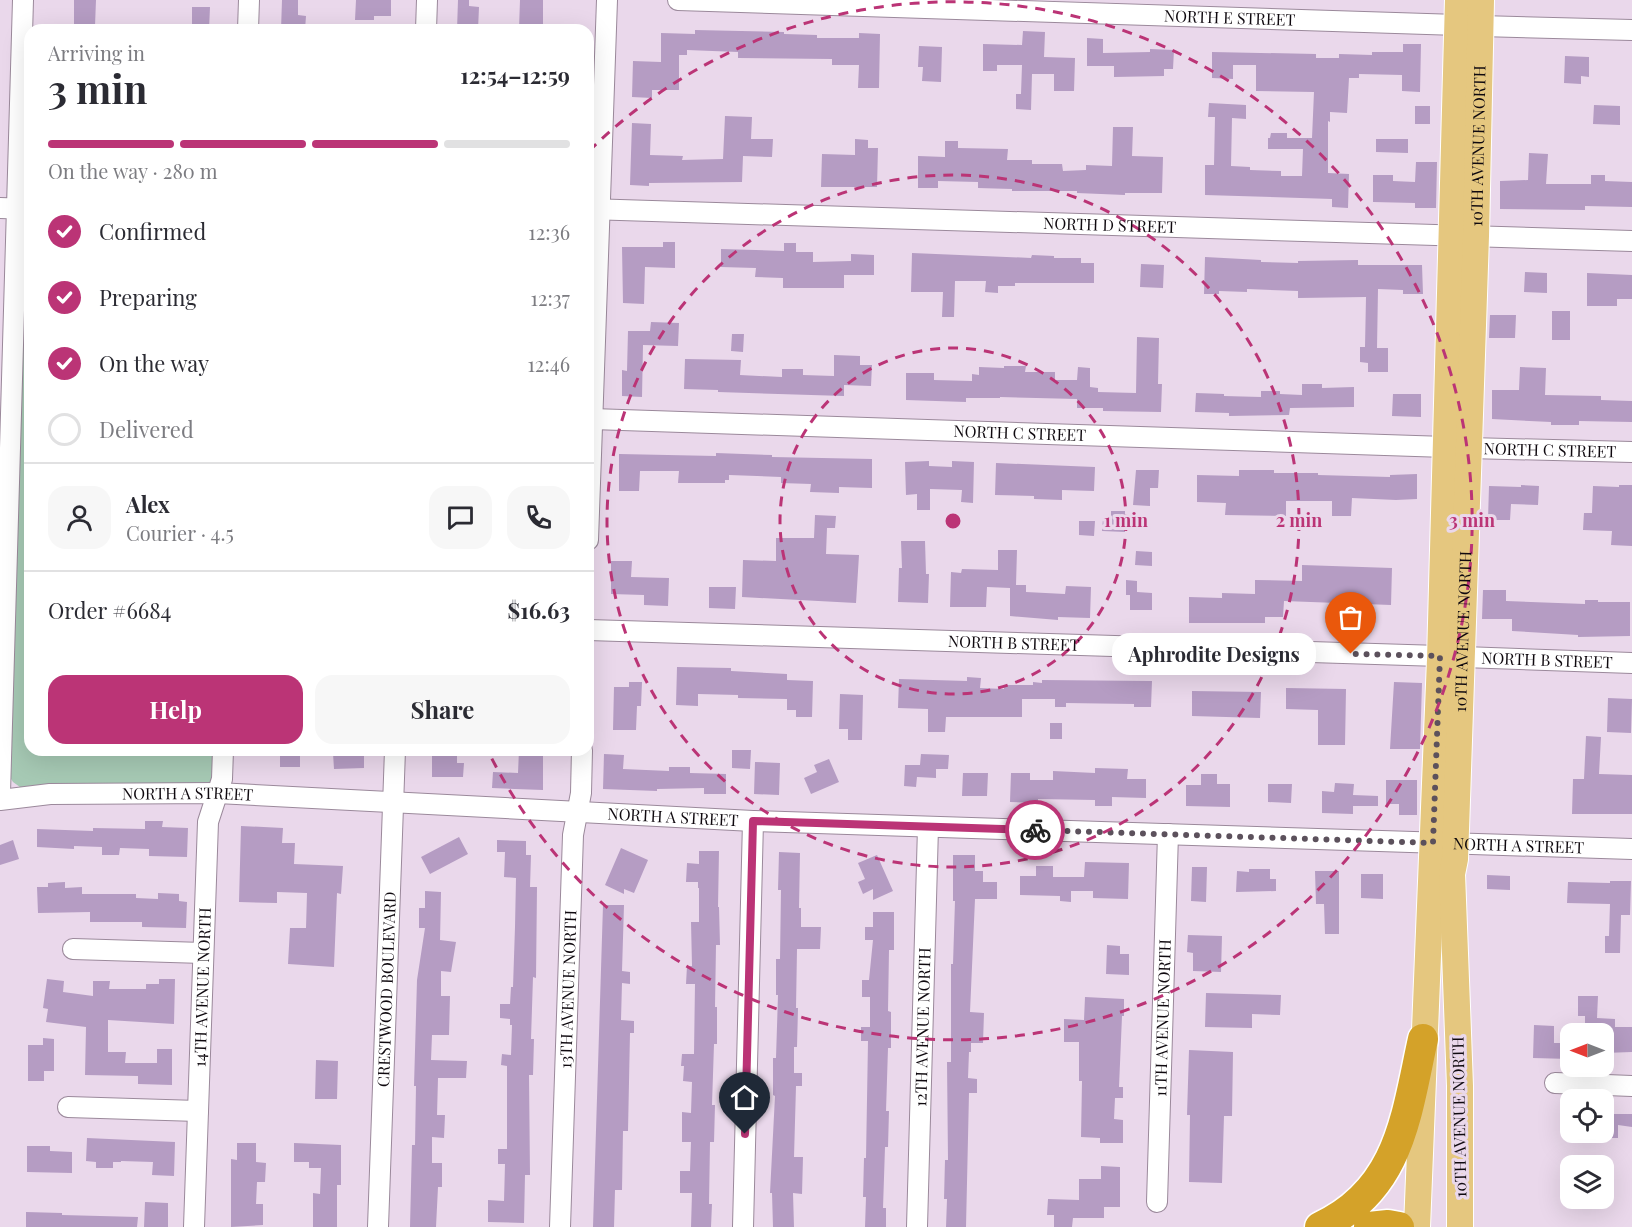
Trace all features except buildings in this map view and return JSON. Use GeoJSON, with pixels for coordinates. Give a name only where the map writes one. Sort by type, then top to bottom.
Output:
{"type":"FeatureCollection","features":[{"type":"Feature","properties":{"kind":"highway"},"geometry":{"type":"LineString","coordinates":[[1320,1227],[1358,1203],[1377,1182],[1390,1162],[1404,1126],[1423,1039]]}},
{"type":"Feature","properties":{"kind":"highway"},"geometry":{"type":"LineString","coordinates":[[1369,1227],[1388,1225],[1399,1227]]}},
{"type":"Feature","properties":{"kind":"main road","name":"10TH AVENUE NORTH"},"geometry":{"type":"LineString","coordinates":[[1417,1227],[1423,1039],[1445,844],[1464,236],[1465,17],[1480,0]]}},
{"type":"Feature","properties":{"kind":"main road","name":"10TH AVENUE NORTH"},"geometry":{"type":"LineString","coordinates":[[1445,844],[1455,859],[1452,874],[1461,1095],[1460,1227]]}},
{"type":"Feature","properties":{"kind":"street"},"geometry":{"type":"LineString","coordinates":[[0,793],[15,208],[23,0]]}},
{"type":"Feature","properties":{"kind":"street"},"geometry":{"type":"LineString","coordinates":[[248,24],[249,0]]}},
{"type":"Feature","properties":{"kind":"street"},"geometry":{"type":"LineString","coordinates":[[426,24],[427,0]]}},
{"type":"Feature","properties":{"kind":"street"},"geometry":{"type":"LineString","coordinates":[[594,209],[607,0]]}},
{"type":"Feature","properties":{"kind":"street","name":"NORTH E STREET"},"geometry":{"type":"LineString","coordinates":[[678,0],[1465,17],[1632,30]]}},
{"type":"Feature","properties":{"kind":"street","name":"NORTH D STREET"},"geometry":{"type":"LineString","coordinates":[[594,209],[1632,241]]}},
{"type":"Feature","properties":{"kind":"street","name":"NORTH C STREET"},"geometry":{"type":"LineString","coordinates":[[594,419],[1632,452]]}},
{"type":"Feature","properties":{"kind":"street","name":"NORTH B STREET"},"geometry":{"type":"LineString","coordinates":[[594,630],[1632,663]]}},
{"type":"Feature","properties":{"kind":"street","name":"14TH AVENUE NORTH"},"geometry":{"type":"LineString","coordinates":[[194,1227],[208,822],[222,779],[223,756]]}},
{"type":"Feature","properties":{"kind":"street","name":"CRESTWOOD BOULEVARD"},"geometry":{"type":"LineString","coordinates":[[378,1227],[395,756]]}},
{"type":"Feature","properties":{"kind":"street","name":"13TH AVENUE NORTH"},"geometry":{"type":"LineString","coordinates":[[560,1227],[573,835],[579,813],[582,756]]}},
{"type":"Feature","properties":{"kind":"street","name":"NORTH A STREET"},"geometry":{"type":"LineString","coordinates":[[0,800],[50,794],[217,793],[753,821],[1632,849]]}},
{"type":"Feature","properties":{"kind":"street"},"geometry":{"type":"LineString","coordinates":[[743,1227],[753,821]]}},
{"type":"Feature","properties":{"kind":"street","name":"12TH AVENUE NORTH"},"geometry":{"type":"LineString","coordinates":[[917,1227],[928,827]]}},
{"type":"Feature","properties":{"kind":"street","name":"11TH AVENUE NORTH"},"geometry":{"type":"LineString","coordinates":[[1157,1202],[1168,834]]}},
{"type":"Feature","properties":{"kind":"street"},"geometry":{"type":"LineString","coordinates":[[73,949],[203,953]]}},
{"type":"Feature","properties":{"kind":"street"},"geometry":{"type":"LineString","coordinates":[[1555,1083],[1632,1086]]}},
{"type":"Feature","properties":{"kind":"street"},"geometry":{"type":"LineString","coordinates":[[68,1107],[198,1111]]}},
{"type":"Feature","properties":{"kind":"green space"},"geometry":{"type":"Polygon","coordinates":[[[24,222],[24,756],[213,756],[211,788],[20,787],[8,774],[24,222]]]}},
{"type":"Feature","properties":{"kind":"way so far"},"geometry":{"type":"LineString","coordinates":[[1035,830],[1433,843],[1440,656],[1351,654]]}},
{"type":"Feature","properties":{"kind":"place","name":"Aphrodite Designs"},"geometry":{"type":"Point","coordinates":[1351,654]}},
{"type":"Feature","properties":{"kind":"route"},"geometry":{"type":"LineString","coordinates":[[745,1134],[753,821],[1035,830]]}}]}
